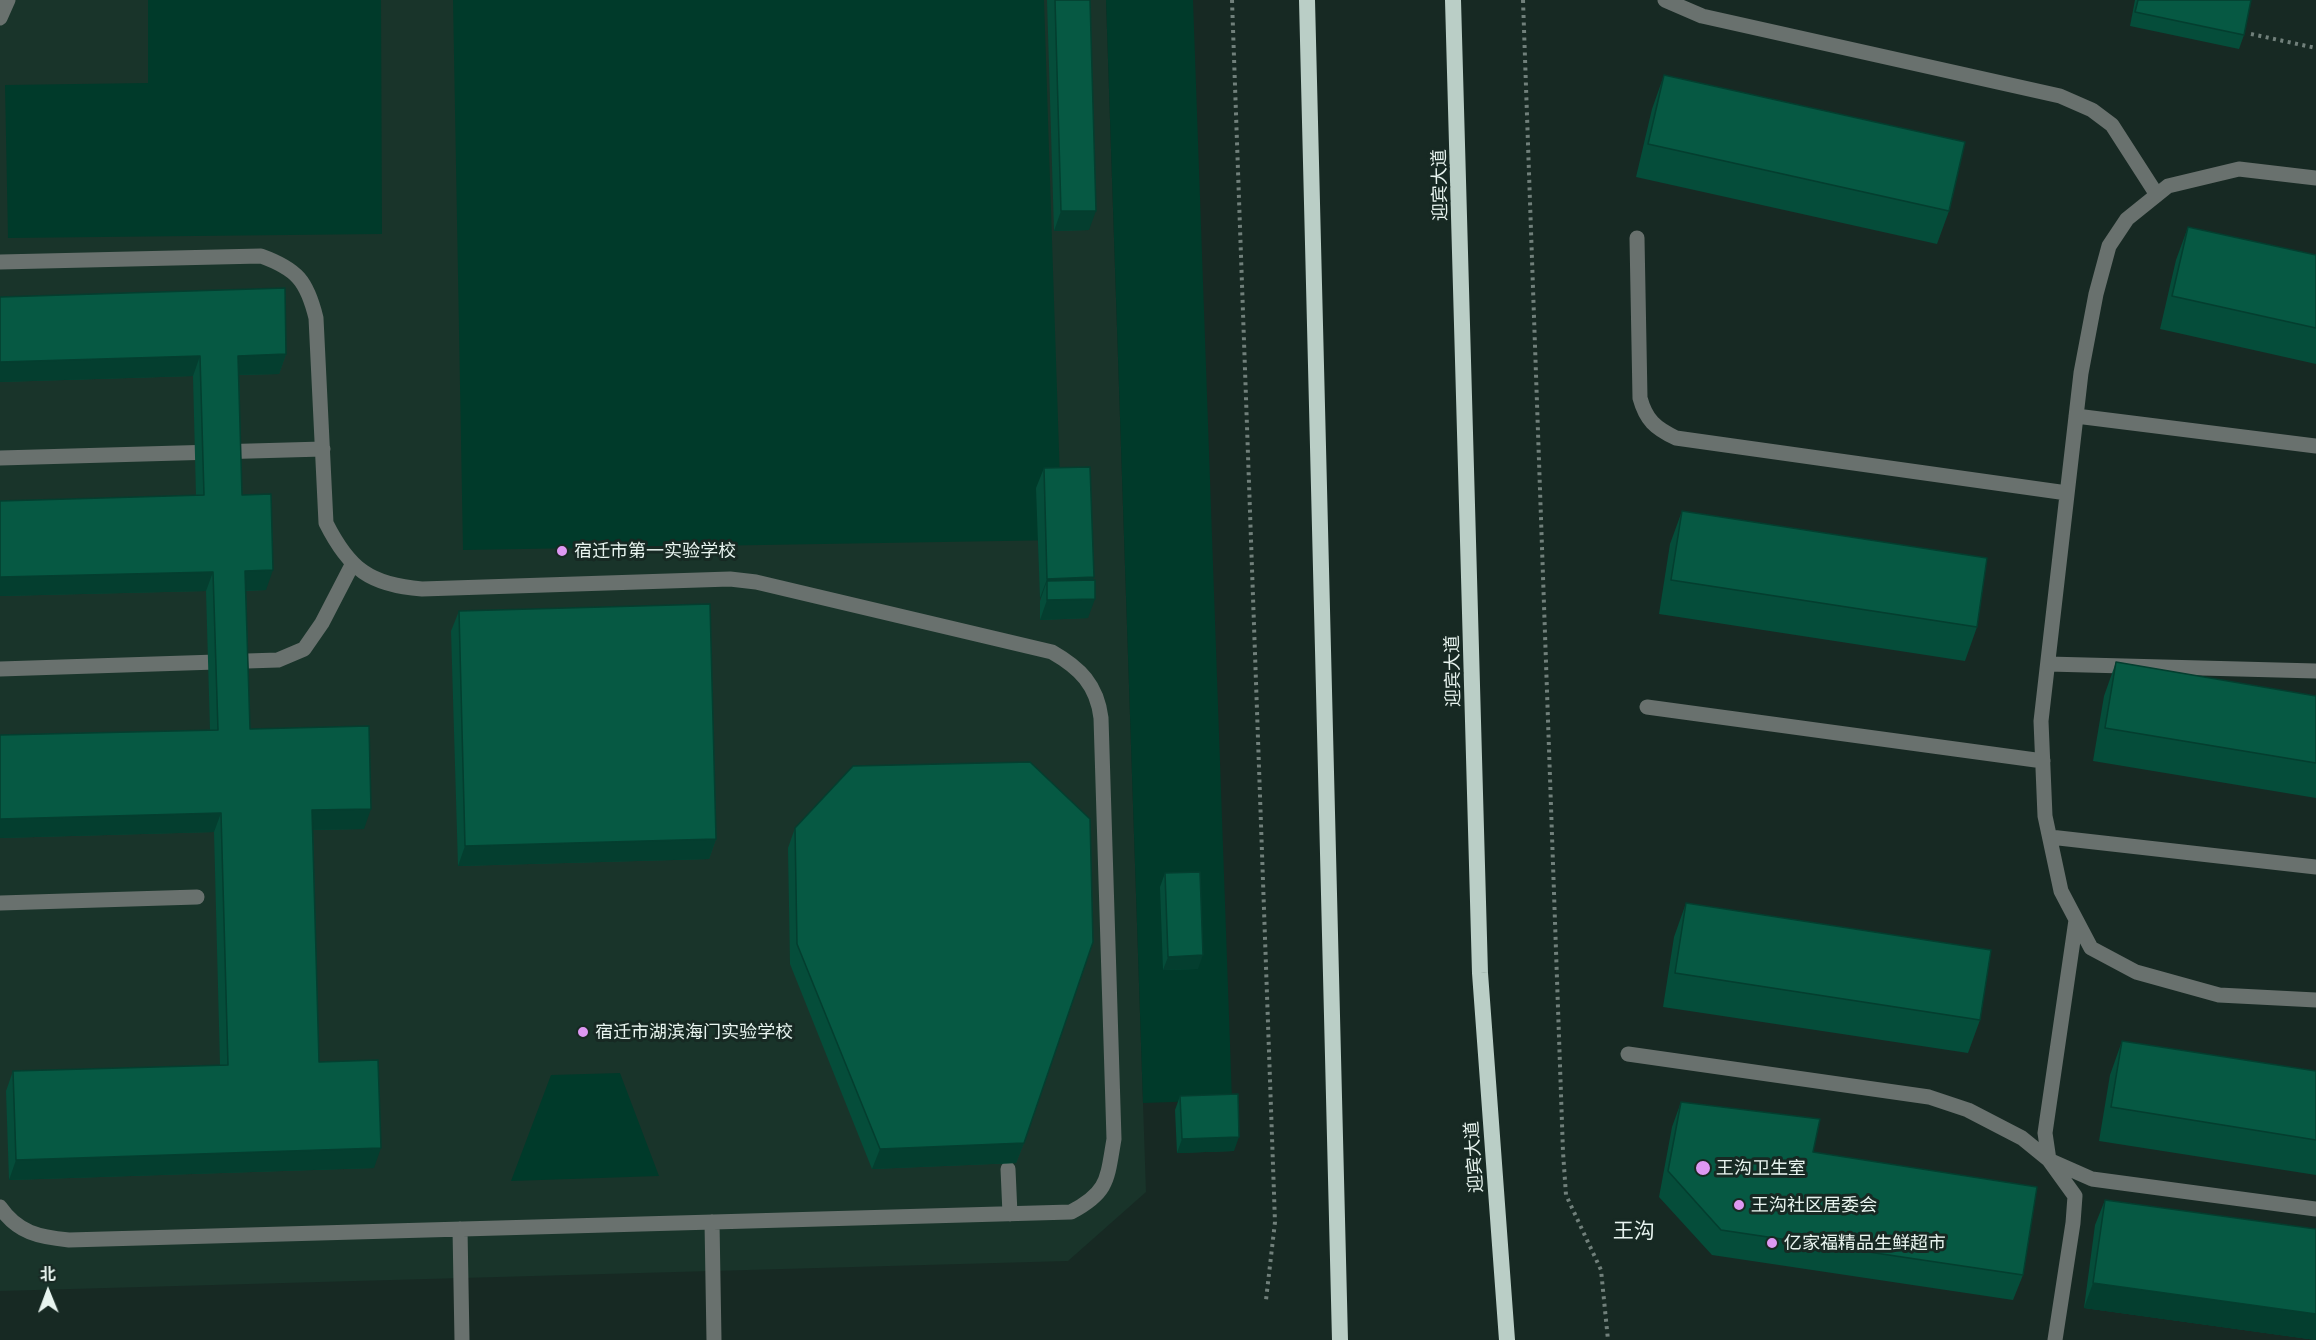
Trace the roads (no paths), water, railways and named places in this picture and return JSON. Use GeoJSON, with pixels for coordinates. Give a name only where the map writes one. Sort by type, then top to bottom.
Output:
{"type":"FeatureCollection","features":[{"type":"Feature","properties":{"kind":"highway"},"geometry":{"type":"LineString","coordinates":[[1307,0],[1340,1340]]}},
{"type":"Feature","properties":{"kind":"highway","name":"迎宾大道"},"geometry":{"type":"LineString","coordinates":[[1454,0],[1480,973],[1507,1340]]}},
{"type":"Feature","properties":{"kind":"lane"},"geometry":{"type":"LineString","coordinates":[[0,18],[8,0]]}},
{"type":"Feature","properties":{"kind":"lane"},"geometry":{"type":"LineString","coordinates":[[1665,0],[1702,16],[2060,96],[2092,110],[2112,125],[2157,195]]}},
{"type":"Feature","properties":{"kind":"lane"},"geometry":{"type":"LineString","coordinates":[[2316,178],[2239,169],[2168,186],[2127,219],[2109,246],[2096,294],[2080,373],[2042,721],[2045,816],[2061,891],[2091,948],[2136,972],[2219,995],[2316,1000]]}},
{"type":"Feature","properties":{"kind":"lane"},"geometry":{"type":"LineString","coordinates":[[1637,238],[1640,398],[1645,417],[1658,430],[1676,438],[2067,493]]}},
{"type":"Feature","properties":{"kind":"lane"},"geometry":{"type":"LineString","coordinates":[[0,262],[261,256],[285,265],[301,278],[310,293],[316,318],[326,523],[338,546],[352,565],[373,579],[394,587],[422,589],[730,579],[756,582],[1052,652],[1076,666],[1091,684],[1099,701],[1101,718],[1114,1139],[1107,1183],[1087,1203],[1071,1212],[69,1240],[41,1237],[19,1229],[0,1208]]}},
{"type":"Feature","properties":{"kind":"lane"},"geometry":{"type":"LineString","coordinates":[[2076,416],[2316,446]]}},
{"type":"Feature","properties":{"kind":"lane"},"geometry":{"type":"LineString","coordinates":[[0,458],[323,449]]}},
{"type":"Feature","properties":{"kind":"lane"},"geometry":{"type":"LineString","coordinates":[[0,669],[278,660],[304,649],[322,623],[352,565]]}},
{"type":"Feature","properties":{"kind":"lane"},"geometry":{"type":"LineString","coordinates":[[2048,663],[2316,671]]}},
{"type":"Feature","properties":{"kind":"lane"},"geometry":{"type":"LineString","coordinates":[[1647,707],[2043,761]]}},
{"type":"Feature","properties":{"kind":"lane"},"geometry":{"type":"LineString","coordinates":[[2050,837],[2316,867]]}},
{"type":"Feature","properties":{"kind":"lane"},"geometry":{"type":"LineString","coordinates":[[0,903],[197,897]]}},
{"type":"Feature","properties":{"kind":"lane"},"geometry":{"type":"LineString","coordinates":[[2049,1160],[2045,1134],[2076,920]]}},
{"type":"Feature","properties":{"kind":"lane"},"geometry":{"type":"LineString","coordinates":[[1628,1054],[1929,1097],[1977,1114],[2022,1138],[2049,1160],[2075,1196],[2055,1340]]}},
{"type":"Feature","properties":{"kind":"lane"},"geometry":{"type":"LineString","coordinates":[[2049,1160],[2092,1179],[2316,1209]]}},
{"type":"Feature","properties":{"kind":"lane"},"geometry":{"type":"LineString","coordinates":[[1008,1169],[1010,1214]]}},
{"type":"Feature","properties":{"kind":"lane"},"geometry":{"type":"LineString","coordinates":[[712,1222],[714,1340]]}},
{"type":"Feature","properties":{"kind":"lane"},"geometry":{"type":"LineString","coordinates":[[460,1229],[462,1340]]}},
{"type":"Feature","properties":{"kind":"place","name":"宿迁市第一实验学校"},"geometry":{"type":"Point","coordinates":[562,551]}},
{"type":"Feature","properties":{"kind":"place","name":"宿迁市湖滨海门实验学校"},"geometry":{"type":"Point","coordinates":[583,1032]}},
{"type":"Feature","properties":{"kind":"place","name":"王沟卫生室"},"geometry":{"type":"Point","coordinates":[1703,1168]}},
{"type":"Feature","properties":{"kind":"place","name":"王沟社区居委会"},"geometry":{"type":"Point","coordinates":[1739,1205]}},
{"type":"Feature","properties":{"kind":"place","name":"亿家福精品生鲜超市"},"geometry":{"type":"Point","coordinates":[1772,1243]}},
{"type":"Feature","properties":{"kind":"district","name":"王沟"},"geometry":{"type":"Point","coordinates":[1634,1231]}}]}
